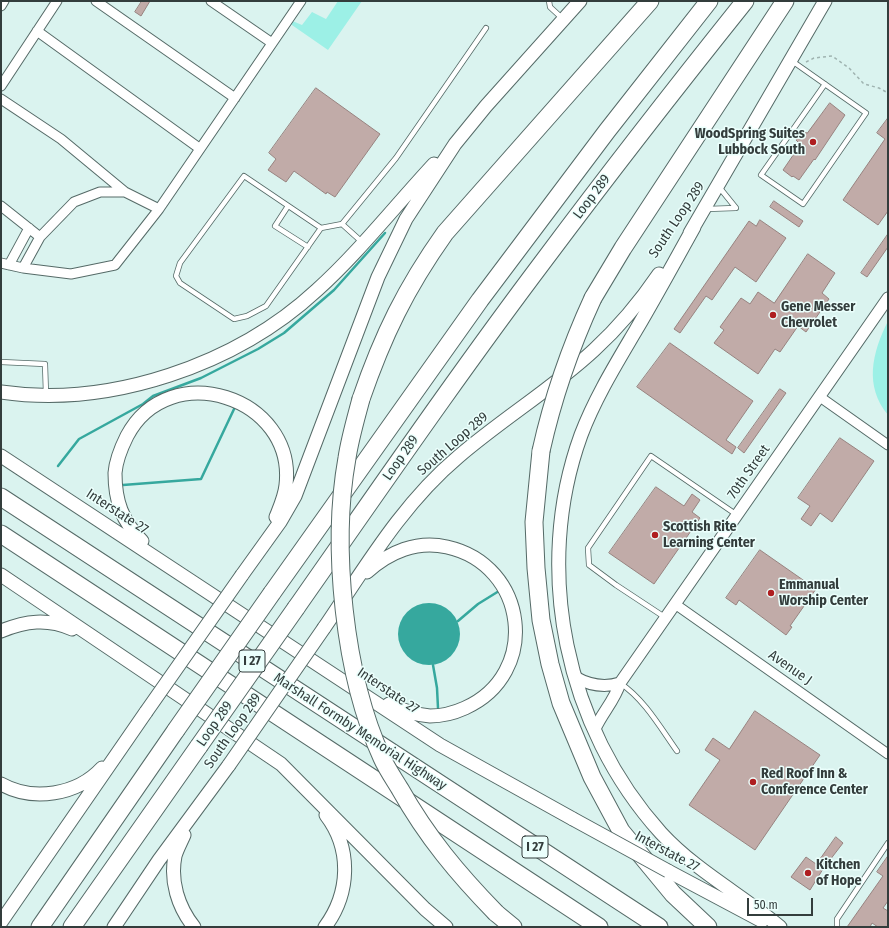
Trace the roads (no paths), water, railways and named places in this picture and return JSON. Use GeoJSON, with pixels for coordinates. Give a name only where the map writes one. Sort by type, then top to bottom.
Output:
{"type":"FeatureCollection","features":[{"type":"Feature","properties":{"kind":"highway"},"geometry":{"type":"LineString","coordinates":[[513,927],[496,913],[456,871],[416,817],[382,758],[363,708],[342,594],[340,534],[347,458],[361,399],[375,357],[396,310],[418,271],[445,233],[650,1]]}},
{"type":"Feature","properties":{"kind":"highway","name":"Loop 289"},"geometry":{"type":"LineString","coordinates":[[40,927],[272,593],[480,300],[607,131],[709,1]]}},
{"type":"Feature","properties":{"kind":"highway","name":"Loop 289"},"geometry":{"type":"LineString","coordinates":[[72,927],[400,459],[545,259],[663,103],[745,1]]}},
{"type":"Feature","properties":{"kind":"highway"},"geometry":{"type":"LineString","coordinates":[[708,927],[673,894],[621,831],[589,770],[561,703],[550,664],[541,620],[536,568],[534,522],[541,451],[550,412],[565,362],[593,298],[623,248],[785,1]]}},
{"type":"Feature","properties":{"kind":"highway","name":"Marshall Formby Memorial Highway"},"geometry":{"type":"LineString","coordinates":[[1,497],[659,927]]}},
{"type":"Feature","properties":{"kind":"highway","name":"I 27"},"geometry":{"type":"LineString","coordinates":[[1,534],[599,927]]}},
{"type":"Feature","properties":{"kind":"main road"},"geometry":{"type":"LineString","coordinates":[[1,392],[46,394],[106,390],[137,384],[195,366],[236,348],[273,325],[316,291],[363,242],[580,1]]}},
{"type":"Feature","properties":{"kind":"main road","name":"South Loop 289"},"geometry":{"type":"LineString","coordinates":[[114,927],[159,860],[229,765],[392,528],[421,492],[458,457],[593,351],[631,312],[694,227],[795,63],[824,1]]}},
{"type":"Feature","properties":{"kind":"main road"},"geometry":{"type":"LineString","coordinates":[[1,922],[146,712],[263,547],[295,496],[314,449],[339,377],[392,246],[406,219],[455,144],[486,106]]}},
{"type":"Feature","properties":{"kind":"main road"},"geometry":{"type":"LineString","coordinates":[[694,227],[603,387],[590,413],[573,462],[563,509],[559,584],[563,626],[572,669],[585,708],[622,781],[642,811],[663,835],[705,873],[780,927]]}},
{"type":"Feature","properties":{"kind":"main road"},"geometry":{"type":"LineString","coordinates":[[159,558],[130,529],[123,518],[115,487],[116,469],[122,446],[140,418],[160,403],[185,394],[210,393],[221,395],[240,402],[266,424],[280,444],[285,465],[286,486],[281,503],[263,547]]}},
{"type":"Feature","properties":{"kind":"main road","name":"Interstate 27"},"geometry":{"type":"LineString","coordinates":[[1,456],[159,558],[440,745],[772,927]]}},
{"type":"Feature","properties":{"kind":"main road"},"geometry":{"type":"LineString","coordinates":[[346,682],[389,704],[414,714],[430,716],[446,714],[472,705],[486,696],[498,684],[512,655],[515,641],[514,613],[503,586],[487,566],[467,553],[457,549],[433,545],[409,547],[385,557],[354,584]]}},
{"type":"Feature","properties":{"kind":"main road"},"geometry":{"type":"LineString","coordinates":[[1,575],[281,764],[425,909],[446,927]]}},
{"type":"Feature","properties":{"kind":"main road"},"geometry":{"type":"LineString","coordinates":[[1,631],[29,622],[53,622],[72,629],[121,655]]}},
{"type":"Feature","properties":{"kind":"main road"},"geometry":{"type":"LineString","coordinates":[[1,784],[15,791],[30,794],[55,793],[69,789],[98,772],[124,744]]}},
{"type":"Feature","properties":{"kind":"main road"},"geometry":{"type":"LineString","coordinates":[[281,764],[327,817],[337,834],[344,856],[345,883],[341,900],[326,927]]}},
{"type":"Feature","properties":{"kind":"main road"},"geometry":{"type":"LineString","coordinates":[[194,927],[185,914],[177,897],[174,869],[175,854],[196,810]]}},
{"type":"Feature","properties":{"kind":"street"},"geometry":{"type":"LineString","coordinates":[[1,6],[4,1]]}},
{"type":"Feature","properties":{"kind":"street"},"geometry":{"type":"LineString","coordinates":[[1,86],[57,1]]}},
{"type":"Feature","properties":{"kind":"street"},"geometry":{"type":"LineString","coordinates":[[96,1],[235,98]]}},
{"type":"Feature","properties":{"kind":"street"},"geometry":{"type":"LineString","coordinates":[[211,1],[272,43]]}},
{"type":"Feature","properties":{"kind":"street"},"geometry":{"type":"LineString","coordinates":[[28,228],[5,264],[22,268],[71,274],[115,265],[159,209],[199,148],[302,1]]}},
{"type":"Feature","properties":{"kind":"street"},"geometry":{"type":"LineString","coordinates":[[36,31],[199,148]]}},
{"type":"Feature","properties":{"kind":"street"},"geometry":{"type":"LineString","coordinates":[[1,99],[61,139],[125,192],[159,209]]}},
{"type":"Feature","properties":{"kind":"street"},"geometry":{"type":"LineString","coordinates":[[22,268],[40,237],[74,202],[100,192],[125,192]]}},
{"type":"Feature","properties":{"kind":"street"},"geometry":{"type":"LineString","coordinates":[[1,206],[40,237]]}},
{"type":"Feature","properties":{"kind":"street","name":"70th Street"},"geometry":{"type":"LineString","coordinates":[[595,729],[601,716],[617,693],[620,683],[888,298]]}},
{"type":"Feature","properties":{"kind":"street"},"geometry":{"type":"LineString","coordinates":[[820,397],[888,445]]}},
{"type":"Feature","properties":{"kind":"street","name":"Avenue J"},"geometry":{"type":"LineString","coordinates":[[675,604],[888,754]]}},
{"type":"Feature","properties":{"kind":"street"},"geometry":{"type":"LineString","coordinates":[[575,676],[588,683],[601,686],[611,686],[620,683]]}},
{"type":"Feature","properties":{"kind":"lane"},"geometry":{"type":"LineString","coordinates":[[549,1],[550,7],[563,19]]}},
{"type":"Feature","properties":{"kind":"lane"},"geometry":{"type":"LineString","coordinates":[[321,228],[266,306],[247,316],[234,319],[180,283],[176,276],[180,263],[244,176],[321,228],[342,224],[396,158],[486,28]]}},
{"type":"Feature","properties":{"kind":"lane"},"geometry":{"type":"LineString","coordinates":[[795,63],[825,84],[866,113],[803,204],[761,175],[825,84]]}},
{"type":"Feature","properties":{"kind":"lane"},"geometry":{"type":"LineString","coordinates":[[705,209],[736,208],[718,186]]}},
{"type":"Feature","properties":{"kind":"lane"},"geometry":{"type":"LineString","coordinates":[[288,206],[275,226],[308,247]]}},
{"type":"Feature","properties":{"kind":"lane"},"geometry":{"type":"LineString","coordinates":[[342,224],[363,242]]}},
{"type":"Feature","properties":{"kind":"lane"},"geometry":{"type":"LineString","coordinates":[[1,362],[45,364],[46,394]]}},
{"type":"Feature","properties":{"kind":"lane"},"geometry":{"type":"LineString","coordinates":[[666,618],[616,586],[589,565],[588,548],[651,456],[737,515]]}},
{"type":"Feature","properties":{"kind":"lane"},"geometry":{"type":"LineString","coordinates":[[620,683],[631,690],[677,751]]}},
{"type":"Feature","properties":{"kind":"lane"},"geometry":{"type":"LineString","coordinates":[[837,927],[837,919],[888,843]]}},
{"type":"Feature","properties":{"kind":"waterway"},"geometry":{"type":"LineString","coordinates":[[58,466],[79,439],[143,404],[153,396],[201,378],[258,349],[284,333],[334,290],[385,233]]}},
{"type":"Feature","properties":{"kind":"waterway"},"geometry":{"type":"LineString","coordinates":[[123,485],[201,479],[235,407]]}},
{"type":"Feature","properties":{"kind":"waterway"},"geometry":{"type":"LineString","coordinates":[[458,621],[478,604],[499,591]]}},
{"type":"Feature","properties":{"kind":"waterway"},"geometry":{"type":"LineString","coordinates":[[433,665],[437,688],[438,708]]}},
{"type":"Feature","properties":{"kind":"place","name":"WoodSpring Suites Lubbock South"},"geometry":{"type":"Point","coordinates":[813,142]}},
{"type":"Feature","properties":{"kind":"place","name":"Gene Messer Chevrolet"},"geometry":{"type":"Point","coordinates":[773,315]}},
{"type":"Feature","properties":{"kind":"place","name":"Scottish Rite Learning Center"},"geometry":{"type":"Point","coordinates":[655,535]}},
{"type":"Feature","properties":{"kind":"place","name":"Emmanual Worship Center"},"geometry":{"type":"Point","coordinates":[771,593]}},
{"type":"Feature","properties":{"kind":"place","name":"Red Roof Inn & Conference Center"},"geometry":{"type":"Point","coordinates":[753,782]}},
{"type":"Feature","properties":{"kind":"place","name":"Kitchen of Hope"},"geometry":{"type":"Point","coordinates":[808,873]}}]}
